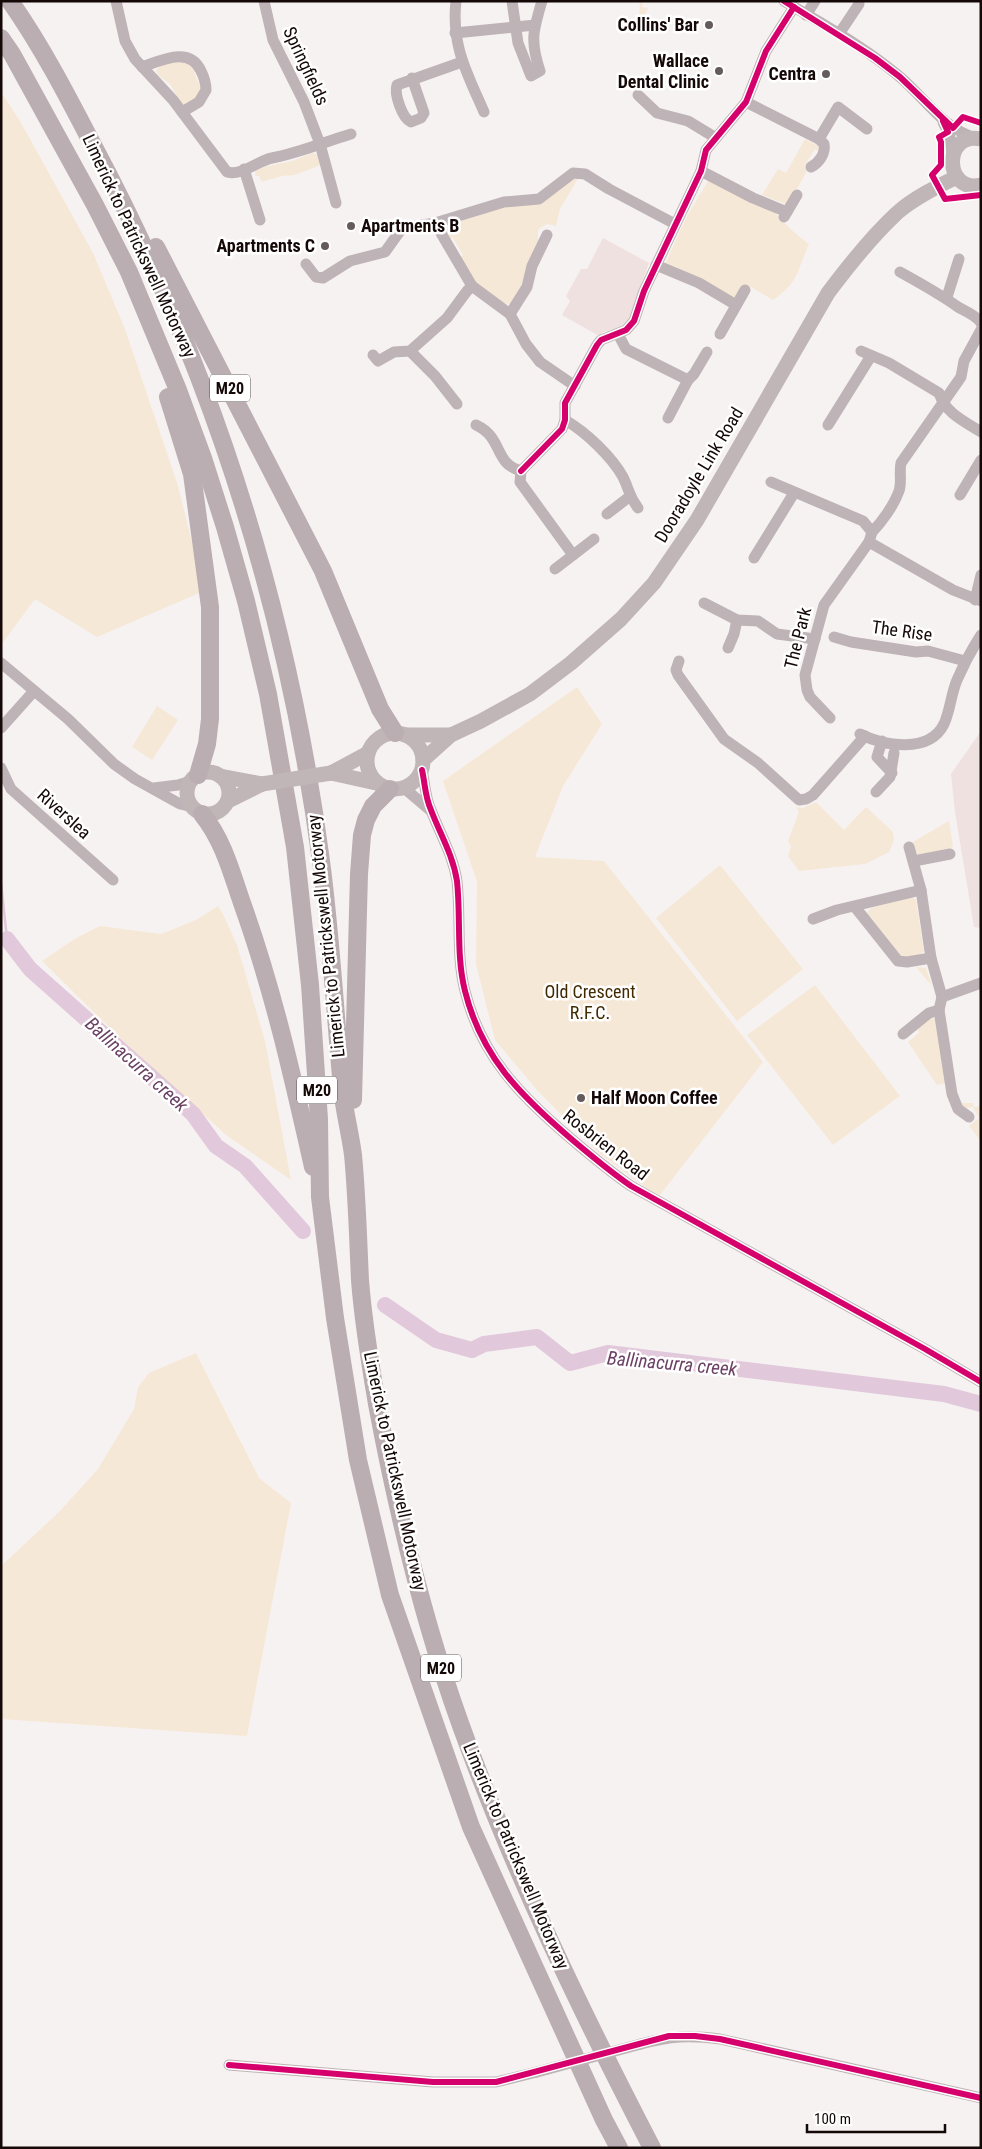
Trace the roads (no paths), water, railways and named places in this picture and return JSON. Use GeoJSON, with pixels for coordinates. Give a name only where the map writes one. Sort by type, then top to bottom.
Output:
{"type":"FeatureCollection","features":[{"type":"Feature","properties":{"kind":"highway","name":"Limerick to Patrickswell Motorway"},"geometry":{"type":"LineString","coordinates":[[10,1],[44,52],[110,177],[161,284],[224,444],[253,534],[280,636],[322,865],[343,1097],[353,1153],[361,1289],[377,1403],[407,1540],[443,1675],[498,1824],[567,1975],[652,2148]]}},
{"type":"Feature","properties":{"kind":"highway","name":"Limerick to Patrickswell Motorway"},"geometry":{"type":"LineString","coordinates":[[1,38],[32,90],[129,272],[158,340],[203,458],[246,601],[268,694],[301,894],[319,1119],[320,1197],[335,1318],[358,1460],[390,1595],[471,1828],[604,2120],[619,2148]]}},
{"type":"Feature","properties":{"kind":"highway","name":"M20"},"geometry":{"type":"LineString","coordinates":[[44,52],[81,104],[265,455],[323,571],[380,709],[400,734]]}},
{"type":"Feature","properties":{"kind":"highway","name":"M20"},"geometry":{"type":"LineString","coordinates":[[32,90],[91,209],[145,336],[172,406],[192,474],[210,607],[210,719],[207,744],[194,778]]}},
{"type":"Feature","properties":{"kind":"highway","name":"M20"},"geometry":{"type":"LineString","coordinates":[[353,1153],[356,962],[362,835],[366,820],[373,806],[390,787]]}},
{"type":"Feature","properties":{"kind":"highway","name":"M20"},"geometry":{"type":"LineString","coordinates":[[198,810],[222,843],[252,931],[283,1035],[320,1197]]}},
{"type":"Feature","properties":{"kind":"main road","name":"Dooradoyle Link Road"},"geometry":{"type":"LineString","coordinates":[[422,765],[452,735],[530,694],[571,663],[622,619],[654,583],[692,528],[828,294],[843,273],[898,212],[933,188],[954,166],[960,144],[978,139]]}},
{"type":"Feature","properties":{"kind":"main road"},"geometry":{"type":"LineString","coordinates":[[954,166],[968,185],[981,184]]}},
{"type":"Feature","properties":{"kind":"main road","name":"Dooradoyle Link Road"},"geometry":{"type":"LineString","coordinates":[[400,734],[452,735]]}},
{"type":"Feature","properties":{"kind":"main road"},"geometry":{"type":"LineString","coordinates":[[228,801],[262,784],[331,773],[368,753],[378,738],[400,734],[418,745],[422,765],[412,784],[390,787],[331,773]]}},
{"type":"Feature","properties":{"kind":"main road"},"geometry":{"type":"LineString","coordinates":[[368,753],[368,770],[390,787]]}},
{"type":"Feature","properties":{"kind":"main road"},"geometry":{"type":"LineString","coordinates":[[220,776],[229,787],[228,801],[225,806],[215,813],[198,810],[187,795],[194,778],[209,772],[262,784]]}},
{"type":"Feature","properties":{"kind":"street"},"geometry":{"type":"LineString","coordinates":[[116,1],[124,41],[142,67],[182,112],[224,169],[231,173],[350,134]]}},
{"type":"Feature","properties":{"kind":"street","name":"Springfields"},"geometry":{"type":"LineString","coordinates":[[264,1],[273,40],[304,102],[320,144],[336,203]]}},
{"type":"Feature","properties":{"kind":"street"},"geometry":{"type":"LineString","coordinates":[[456,1],[455,33],[462,62],[484,112]]}},
{"type":"Feature","properties":{"kind":"street"},"geometry":{"type":"LineString","coordinates":[[512,1],[518,43],[531,76],[540,71],[533,51],[535,25],[542,1]]}},
{"type":"Feature","properties":{"kind":"street"},"geometry":{"type":"LineString","coordinates":[[806,14],[815,1]]}},
{"type":"Feature","properties":{"kind":"street"},"geometry":{"type":"LineString","coordinates":[[573,555],[520,482],[521,471],[552,440],[566,420],[564,408],[597,345],[601,340],[626,330],[634,321],[656,265],[701,171],[705,153],[746,102],[766,51],[789,4],[839,34],[900,77],[942,118],[964,135],[978,139]]}},
{"type":"Feature","properties":{"kind":"street"},"geometry":{"type":"LineString","coordinates":[[839,34],[859,4]]}},
{"type":"Feature","properties":{"kind":"street"},"geometry":{"type":"LineString","coordinates":[[455,33],[535,25]]}},
{"type":"Feature","properties":{"kind":"street"},"geometry":{"type":"LineString","coordinates":[[142,67],[175,56],[189,58],[197,63],[203,74],[206,90],[199,102],[182,112]]}},
{"type":"Feature","properties":{"kind":"street"},"geometry":{"type":"LineString","coordinates":[[412,78],[462,62]]}},
{"type":"Feature","properties":{"kind":"street"},"geometry":{"type":"LineString","coordinates":[[638,95],[657,113],[688,121],[716,138]]}},
{"type":"Feature","properties":{"kind":"street"},"geometry":{"type":"LineString","coordinates":[[746,102],[819,139],[824,144],[824,151],[816,164],[811,167]]}},
{"type":"Feature","properties":{"kind":"street"},"geometry":{"type":"LineString","coordinates":[[819,139],[838,107],[867,129]]}},
{"type":"Feature","properties":{"kind":"street"},"geometry":{"type":"LineString","coordinates":[[942,118],[950,137],[954,166]]}},
{"type":"Feature","properties":{"kind":"street"},"geometry":{"type":"LineString","coordinates":[[244,169],[260,220]]}},
{"type":"Feature","properties":{"kind":"street"},"geometry":{"type":"LineString","coordinates":[[701,171],[786,214],[797,196]]}},
{"type":"Feature","properties":{"kind":"street"},"geometry":{"type":"LineString","coordinates":[[306,264],[316,277],[323,278],[350,261],[385,252],[400,231],[405,228],[435,223],[504,202],[540,198],[568,175],[577,173],[585,174],[609,190],[675,224]]}},
{"type":"Feature","properties":{"kind":"street"},"geometry":{"type":"LineString","coordinates":[[435,223],[472,286],[510,314],[526,344],[540,362],[575,386]]}},
{"type":"Feature","properties":{"kind":"street"},"geometry":{"type":"LineString","coordinates":[[510,314],[527,287],[532,266],[547,235]]}},
{"type":"Feature","properties":{"kind":"street"},"geometry":{"type":"LineString","coordinates":[[947,297],[959,259]]}},
{"type":"Feature","properties":{"kind":"street"},"geometry":{"type":"LineString","coordinates":[[656,265],[699,284],[736,305]]}},
{"type":"Feature","properties":{"kind":"street"},"geometry":{"type":"LineString","coordinates":[[900,272],[947,297],[959,308],[978,318],[981,323]]}},
{"type":"Feature","properties":{"kind":"street"},"geometry":{"type":"LineString","coordinates":[[373,355],[378,361],[394,352],[410,351],[448,316],[472,286]]}},
{"type":"Feature","properties":{"kind":"street"},"geometry":{"type":"LineString","coordinates":[[720,334],[745,290]]}},
{"type":"Feature","properties":{"kind":"street","name":"The Park"},"geometry":{"type":"LineString","coordinates":[[830,718],[810,697],[806,690],[805,675],[824,605],[880,524],[900,490],[899,471],[901,463],[960,376],[964,361],[981,330]]}},
{"type":"Feature","properties":{"kind":"street"},"geometry":{"type":"LineString","coordinates":[[618,334],[626,348],[688,380]]}},
{"type":"Feature","properties":{"kind":"street"},"geometry":{"type":"LineString","coordinates":[[410,351],[435,376],[457,404]]}},
{"type":"Feature","properties":{"kind":"street"},"geometry":{"type":"LineString","coordinates":[[668,418],[688,380],[694,374],[707,352]]}},
{"type":"Feature","properties":{"kind":"street"},"geometry":{"type":"LineString","coordinates":[[828,424],[866,353],[888,363],[939,393],[942,402],[952,414],[981,432]]}},
{"type":"Feature","properties":{"kind":"street"},"geometry":{"type":"LineString","coordinates":[[566,420],[594,441],[622,476],[628,488],[629,497],[638,508]]}},
{"type":"Feature","properties":{"kind":"street"},"geometry":{"type":"LineString","coordinates":[[476,425],[491,434],[506,465],[521,471]]}},
{"type":"Feature","properties":{"kind":"street"},"geometry":{"type":"LineString","coordinates":[[960,495],[981,460]]}},
{"type":"Feature","properties":{"kind":"street"},"geometry":{"type":"LineString","coordinates":[[771,482],[863,521],[870,537],[953,590],[978,601],[981,575]]}},
{"type":"Feature","properties":{"kind":"street"},"geometry":{"type":"LineString","coordinates":[[754,558],[794,493]]}},
{"type":"Feature","properties":{"kind":"street"},"geometry":{"type":"LineString","coordinates":[[607,514],[629,497]]}},
{"type":"Feature","properties":{"kind":"street"},"geometry":{"type":"LineString","coordinates":[[555,569],[594,539]]}},
{"type":"Feature","properties":{"kind":"street"},"geometry":{"type":"LineString","coordinates":[[704,603],[737,620],[758,621],[777,634],[815,639]]}},
{"type":"Feature","properties":{"kind":"street"},"geometry":{"type":"LineString","coordinates":[[728,648],[737,620]]}},
{"type":"Feature","properties":{"kind":"street"},"geometry":{"type":"LineString","coordinates":[[678,661],[676,670],[678,675],[724,739],[730,745],[758,762],[799,800],[806,799],[813,794],[862,735],[882,741],[907,745],[924,741],[936,735],[946,718],[950,701],[966,661],[981,635]]}},
{"type":"Feature","properties":{"kind":"street","name":"The Rise"},"geometry":{"type":"LineString","coordinates":[[834,637],[851,642],[916,652],[928,651],[966,661]]}},
{"type":"Feature","properties":{"kind":"street"},"geometry":{"type":"LineString","coordinates":[[1,663],[68,719],[114,764],[135,779],[180,804],[198,810]]}},
{"type":"Feature","properties":{"kind":"street"},"geometry":{"type":"LineString","coordinates":[[1,728],[34,691]]}},
{"type":"Feature","properties":{"kind":"street"},"geometry":{"type":"LineString","coordinates":[[882,741],[877,757],[892,772]]}},
{"type":"Feature","properties":{"kind":"street"},"geometry":{"type":"LineString","coordinates":[[876,792],[888,781],[892,772],[894,753]]}},
{"type":"Feature","properties":{"kind":"street","name":"Rosbrien Road"},"geometry":{"type":"LineString","coordinates":[[422,765],[430,810],[448,848],[457,881],[464,990],[472,1015],[490,1053],[504,1075],[520,1093],[596,1160],[631,1186],[918,1345],[981,1382]]}},
{"type":"Feature","properties":{"kind":"street","name":"Riverslea"},"geometry":{"type":"LineString","coordinates":[[1,768],[10,789],[113,880]]}},
{"type":"Feature","properties":{"kind":"street"},"geometry":{"type":"LineString","coordinates":[[154,788],[178,785],[194,778]]}},
{"type":"Feature","properties":{"kind":"street","name":"Rosbrien Road"},"geometry":{"type":"LineString","coordinates":[[390,787],[430,810]]}},
{"type":"Feature","properties":{"kind":"street"},"geometry":{"type":"LineString","coordinates":[[909,848],[921,890],[931,958],[942,997],[938,1010],[952,1094],[958,1109],[969,1117]]}},
{"type":"Feature","properties":{"kind":"street"},"geometry":{"type":"LineString","coordinates":[[914,862],[950,854]]}},
{"type":"Feature","properties":{"kind":"street"},"geometry":{"type":"LineString","coordinates":[[813,919],[837,910],[921,890]]}},
{"type":"Feature","properties":{"kind":"street"},"geometry":{"type":"LineString","coordinates":[[855,907],[898,961],[907,962],[931,958]]}},
{"type":"Feature","properties":{"kind":"street"},"geometry":{"type":"LineString","coordinates":[[942,997],[981,983]]}},
{"type":"Feature","properties":{"kind":"street"},"geometry":{"type":"LineString","coordinates":[[903,1034],[929,1013],[938,1010]]}},
{"type":"Feature","properties":{"kind":"street"},"geometry":{"type":"LineString","coordinates":[[229,2065],[433,2082],[496,2082],[668,2036],[682,2035],[720,2039],[981,2098]]}},
{"type":"Feature","properties":{"kind":"waterway","name":"Ballinacurra creek"},"geometry":{"type":"LineString","coordinates":[[1,883],[7,939],[1,939]]}},
{"type":"Feature","properties":{"kind":"waterway","name":"Ballinacurra creek"},"geometry":{"type":"LineString","coordinates":[[7,939],[30,969],[193,1114],[216,1146],[245,1166],[303,1231]]}},
{"type":"Feature","properties":{"kind":"waterway","name":"Ballinacurra creek"},"geometry":{"type":"LineString","coordinates":[[385,1305],[436,1340],[472,1350],[484,1344],[537,1337],[570,1363],[608,1353],[944,1394],[981,1404]]}},
{"type":"Feature","properties":{"kind":"place","name":"Collins' Bar"},"geometry":{"type":"Point","coordinates":[709,25]}},
{"type":"Feature","properties":{"kind":"place","name":"Wallace Dental Clinic"},"geometry":{"type":"Point","coordinates":[719,71]}},
{"type":"Feature","properties":{"kind":"place","name":"Centra"},"geometry":{"type":"Point","coordinates":[826,74]}},
{"type":"Feature","properties":{"kind":"place","name":"Apartments B"},"geometry":{"type":"Point","coordinates":[351,226]}},
{"type":"Feature","properties":{"kind":"place","name":"Apartments C"},"geometry":{"type":"Point","coordinates":[325,246]}},
{"type":"Feature","properties":{"kind":"place","name":"Half Moon Coffee"},"geometry":{"type":"Point","coordinates":[581,1098]}},
{"type":"Feature","properties":{"kind":"park label","name":"Old Crescent R.F.C."},"geometry":{"type":"Point","coordinates":[590,1002]}}]}
